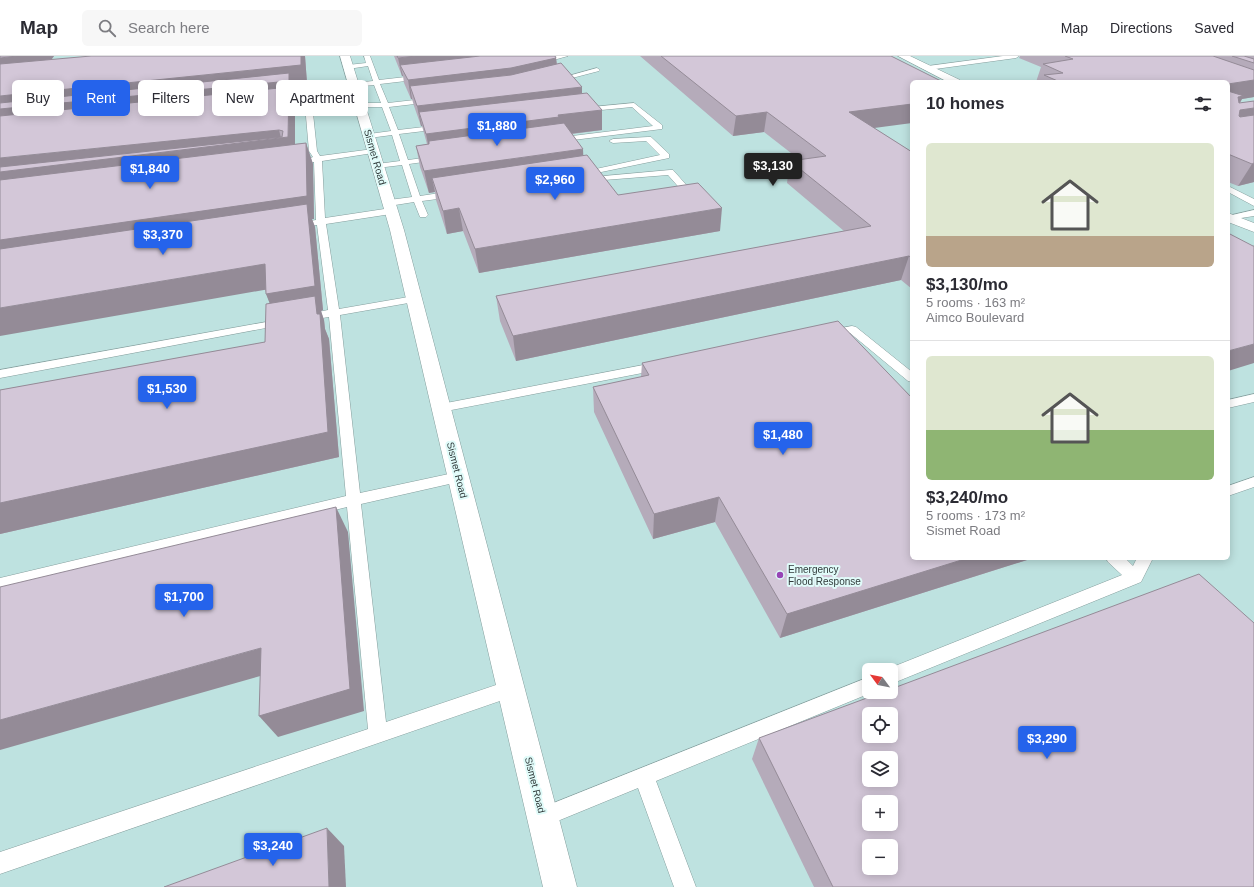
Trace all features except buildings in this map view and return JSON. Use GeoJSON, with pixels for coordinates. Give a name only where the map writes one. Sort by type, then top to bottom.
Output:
{"type":"FeatureCollection","features":[{"type":"Feature","properties":{"kind":"street"},"geometry":{"type":"LineString","coordinates":[[903,56],[952,80]]}},
{"type":"Feature","properties":{"kind":"street","name":"Sismet Road"},"geometry":{"type":"LineString","coordinates":[[363,116],[390,207],[414,299],[560,887]]}},
{"type":"Feature","properties":{"kind":"street"},"geometry":{"type":"LineString","coordinates":[[1230,217],[1254,228]]}},
{"type":"Feature","properties":{"kind":"lane"},"geometry":{"type":"LineString","coordinates":[[367,56],[396,133],[404,163],[423,215]]}},
{"type":"Feature","properties":{"kind":"lane"},"geometry":{"type":"LineString","coordinates":[[528,64],[565,56]]}},
{"type":"Feature","properties":{"kind":"lane"},"geometry":{"type":"LineString","coordinates":[[928,68],[1016,56]]}},
{"type":"Feature","properties":{"kind":"lane"},"geometry":{"type":"LineString","coordinates":[[355,80],[370,64]]}},
{"type":"Feature","properties":{"kind":"lane"},"geometry":{"type":"LineString","coordinates":[[543,83],[597,70]]}},
{"type":"Feature","properties":{"kind":"lane"},"geometry":{"type":"LineString","coordinates":[[368,83],[377,83],[430,76]]}},
{"type":"Feature","properties":{"kind":"lane"},"geometry":{"type":"LineString","coordinates":[[368,93],[385,105],[437,99]]}},
{"type":"Feature","properties":{"kind":"lane"},"geometry":{"type":"LineString","coordinates":[[269,106],[276,105]]}},
{"type":"Feature","properties":{"kind":"lane"},"geometry":{"type":"LineString","coordinates":[[573,111],[634,105],[659,126],[564,139],[552,143],[566,145],[648,139],[666,156],[578,175],[596,178],[670,172],[686,190]]}},
{"type":"Feature","properties":{"kind":"lane"},"geometry":{"type":"LineString","coordinates":[[309,116],[312,154],[334,313],[378,735]]}},
{"type":"Feature","properties":{"kind":"lane"},"geometry":{"type":"LineString","coordinates":[[373,149],[396,133],[450,126]]}},
{"type":"Feature","properties":{"kind":"lane"},"geometry":{"type":"LineString","coordinates":[[304,161],[312,154],[373,149],[404,163],[450,156]]}},
{"type":"Feature","properties":{"kind":"lane"},"geometry":{"type":"LineString","coordinates":[[1230,190],[1254,203]]}},
{"type":"Feature","properties":{"kind":"lane"},"geometry":{"type":"LineString","coordinates":[[306,224],[390,207],[417,199],[464,192]]}},
{"type":"Feature","properties":{"kind":"lane"},"geometry":{"type":"LineString","coordinates":[[1230,217],[1254,213]]}},
{"type":"Feature","properties":{"kind":"lane"},"geometry":{"type":"LineString","coordinates":[[0,374],[414,299]]}},
{"type":"Feature","properties":{"kind":"lane"},"geometry":{"type":"LineString","coordinates":[[821,335],[852,329],[910,376]]}},
{"type":"Feature","properties":{"kind":"lane"},"geometry":{"type":"LineString","coordinates":[[441,408],[673,363]]}},
{"type":"Feature","properties":{"kind":"lane"},"geometry":{"type":"LineString","coordinates":[[1230,404],[1254,398]]}},
{"type":"Feature","properties":{"kind":"lane"},"geometry":{"type":"LineString","coordinates":[[0,585],[354,500],[458,477]]}},
{"type":"Feature","properties":{"kind":"lane"},"geometry":{"type":"LineString","coordinates":[[1230,490],[1254,482]]}},
{"type":"Feature","properties":{"kind":"lane"},"geometry":{"type":"LineString","coordinates":[[1116,560],[1134,578]]}},
{"type":"Feature","properties":{"kind":"lane"},"geometry":{"type":"LineString","coordinates":[[898,673],[1134,578],[1144,560]]}},
{"type":"Feature","properties":{"kind":"lane"},"geometry":{"type":"LineString","coordinates":[[543,817],[862,688]]}},
{"type":"Feature","properties":{"kind":"lane"},"geometry":{"type":"LineString","coordinates":[[0,863],[511,689]]}},
{"type":"Feature","properties":{"kind":"lane"},"geometry":{"type":"LineString","coordinates":[[644,776],[685,887]]}},
{"type":"Feature","properties":{"kind":"shaded area"},"geometry":{"type":"Polygon","coordinates":[[[0,56],[1254,56],[1254,887],[0,887],[0,56]]]}},
{"type":"Feature","properties":{"kind":"place","name":"Emergency Flood Response"},"geometry":{"type":"Point","coordinates":[780,575]}}]}
